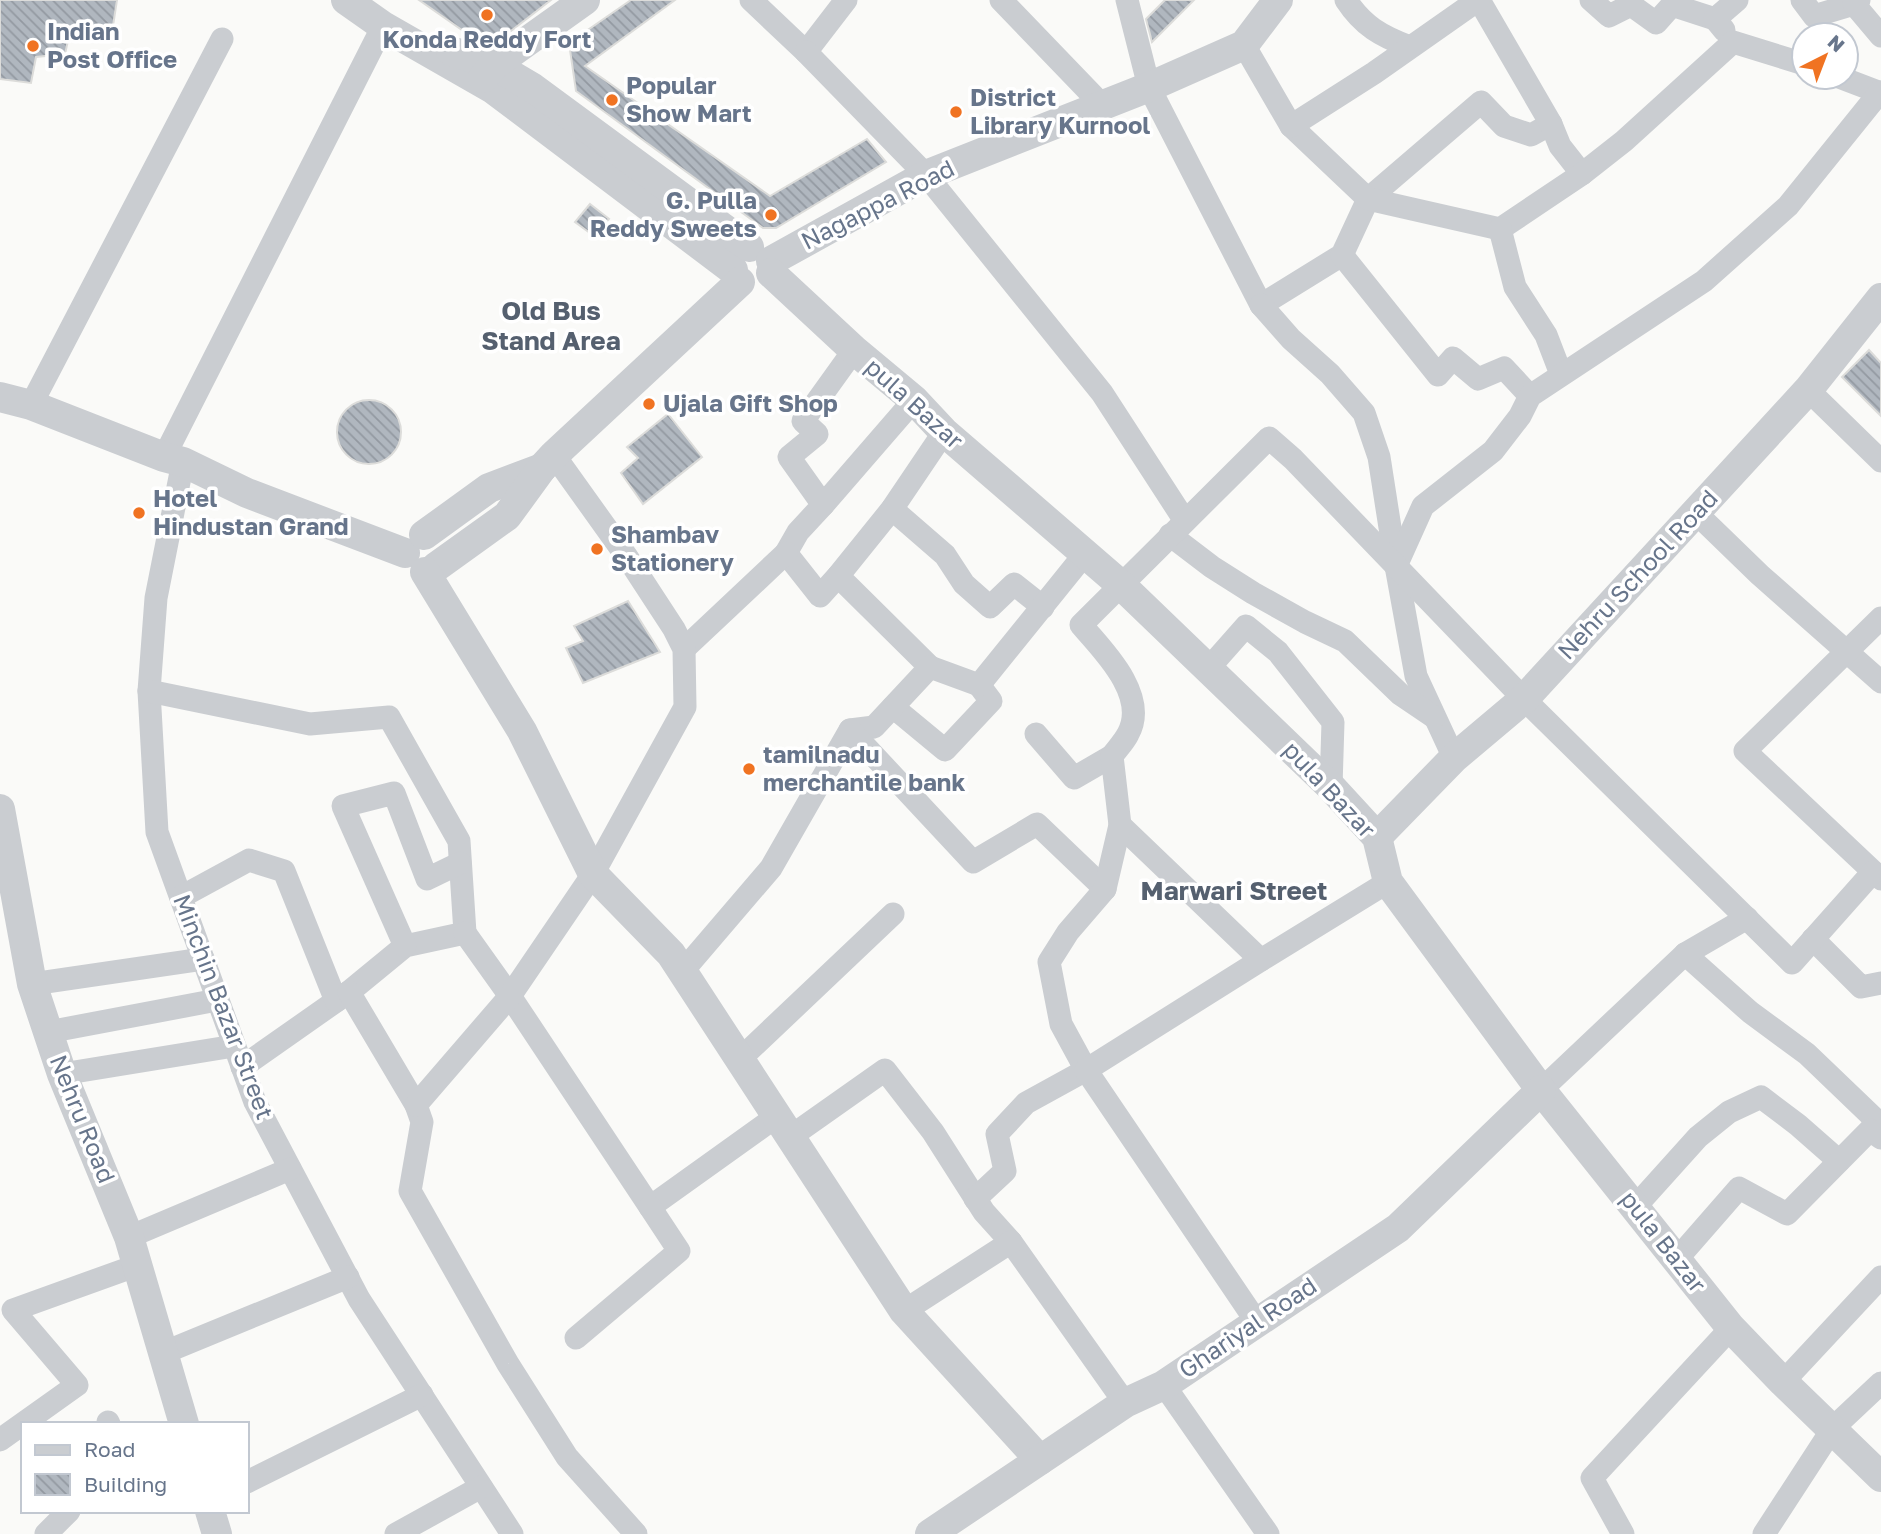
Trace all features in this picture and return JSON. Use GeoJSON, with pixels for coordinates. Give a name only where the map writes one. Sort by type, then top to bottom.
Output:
{"type":"FeatureCollection","features":[{"type":"Feature","properties":{"kind":"street","name":"pula Bazar"},"geometry":{"type":"LineString","coordinates":[[346,0],[391,14],[487,74],[533,88],[914,400],[944,432],[1120,584],[1331,787],[1377,837],[1388,882],[1541,1090],[1731,1328],[1881,1477]]}},
{"type":"Feature","properties":{"kind":"street"},"geometry":{"type":"LineString","coordinates":[[487,74],[586,0]]}},
{"type":"Feature","properties":{"kind":"street"},"geometry":{"type":"LineString","coordinates":[[751,0],[806,52],[926,175],[1102,393],[1178,528],[1212,567],[1305,622],[1345,641],[1400,694],[1434,717]]}},
{"type":"Feature","properties":{"kind":"street"},"geometry":{"type":"LineString","coordinates":[[806,52],[846,0]]}},
{"type":"Feature","properties":{"kind":"street"},"geometry":{"type":"LineString","coordinates":[[1001,0],[1102,106]]}},
{"type":"Feature","properties":{"kind":"street"},"geometry":{"type":"LineString","coordinates":[[1127,0],[1149,87],[1261,305],[1291,339],[1330,374],[1364,414],[1380,457],[1416,676],[1454,758]]}},
{"type":"Feature","properties":{"kind":"street","name":"Nagappa Road"},"geometry":{"type":"LineString","coordinates":[[548,461],[753,267],[926,175],[1149,87],[1244,45],[1278,0]]}},
{"type":"Feature","properties":{"kind":"street"},"geometry":{"type":"LineString","coordinates":[[1346,0],[1358,18],[1367,25],[1385,38],[1410,47]]}},
{"type":"Feature","properties":{"kind":"street"},"geometry":{"type":"LineString","coordinates":[[1290,126],[1479,0],[1551,124],[1560,146],[1582,174]]}},
{"type":"Feature","properties":{"kind":"street"},"geometry":{"type":"LineString","coordinates":[[1591,0],[1609,16],[1631,5],[1656,23],[1672,5],[1716,19],[1733,42],[1790,60]]}},
{"type":"Feature","properties":{"kind":"street"},"geometry":{"type":"LineString","coordinates":[[1716,19],[1737,0]]}},
{"type":"Feature","properties":{"kind":"street"},"geometry":{"type":"LineString","coordinates":[[1802,0],[1814,16],[1855,1],[1880,35]]}},
{"type":"Feature","properties":{"kind":"street","name":"Minchin Bazar Street"},"geometry":{"type":"LineString","coordinates":[[382,13],[174,459],[156,598],[149,691],[157,832],[255,1102],[359,1299],[512,1534]]}},
{"type":"Feature","properties":{"kind":"street"},"geometry":{"type":"LineString","coordinates":[[30,405],[222,39]]}},
{"type":"Feature","properties":{"kind":"street"},"geometry":{"type":"LineString","coordinates":[[1244,45],[1290,126],[1368,199],[1500,229],[1582,174],[1624,141],[1733,42]]}},
{"type":"Feature","properties":{"kind":"street"},"geometry":{"type":"LineString","coordinates":[[1396,566],[1423,506],[1493,451],[1520,416],[1530,396],[1704,281],[1788,206],[1881,93],[1860,85]]}},
{"type":"Feature","properties":{"kind":"street"},"geometry":{"type":"LineString","coordinates":[[1261,305],[1342,256],[1368,199],[1480,102],[1504,126],[1531,135],[1551,124]]}},
{"type":"Feature","properties":{"kind":"street"},"geometry":{"type":"LineString","coordinates":[[1500,229],[1515,287],[1546,335],[1560,374]]}},
{"type":"Feature","properties":{"kind":"street"},"geometry":{"type":"LineString","coordinates":[[1342,256],[1438,375],[1453,358],[1478,379],[1504,368],[1530,396]]}},
{"type":"Feature","properties":{"kind":"street","name":"Nehru School Road"},"geometry":{"type":"LineString","coordinates":[[1377,837],[1454,758],[1524,699],[1808,390],[1881,298]]}},
{"type":"Feature","properties":{"kind":"street"},"geometry":{"type":"LineString","coordinates":[[823,505],[789,457],[817,434],[803,421],[854,350]]}},
{"type":"Feature","properties":{"kind":"street"},"geometry":{"type":"LineString","coordinates":[[1808,390],[1881,461]]}},
{"type":"Feature","properties":{"kind":"street"},"geometry":{"type":"LineString","coordinates":[[0,397],[30,405],[174,459],[247,493],[422,557],[522,731],[593,874],[671,954],[904,1311],[1040,1460]]}},
{"type":"Feature","properties":{"kind":"street"},"geometry":{"type":"LineString","coordinates":[[684,649],[786,553],[797,532],[914,400]]}},
{"type":"Feature","properties":{"kind":"street"},"geometry":{"type":"LineString","coordinates":[[786,553],[820,596],[892,509],[944,432]]}},
{"type":"Feature","properties":{"kind":"street"},"geometry":{"type":"LineString","coordinates":[[1036,734],[1074,778],[1112,756],[1130,732],[1133,702],[1118,667],[1081,625],[1269,438],[1293,459],[1524,699],[1792,963],[1877,876],[1745,751],[1881,618]]}},
{"type":"Feature","properties":{"kind":"street"},"geometry":{"type":"LineString","coordinates":[[416,1105],[510,996],[593,874],[685,707],[684,649],[674,629],[627,558],[548,461],[489,488],[422,557]]}},
{"type":"Feature","properties":{"kind":"street"},"geometry":{"type":"LineString","coordinates":[[892,509],[945,555],[964,584],[990,607],[1014,584],[1044,607]]}},
{"type":"Feature","properties":{"kind":"street"},"geometry":{"type":"LineString","coordinates":[[1696,513],[1760,575],[1881,682]]}},
{"type":"Feature","properties":{"kind":"street"},"geometry":{"type":"LineString","coordinates":[[979,685],[1084,555]]}},
{"type":"Feature","properties":{"kind":"street"},"geometry":{"type":"LineString","coordinates":[[838,576],[930,667],[979,685],[991,701],[945,750],[893,707]]}},
{"type":"Feature","properties":{"kind":"street"},"geometry":{"type":"LineString","coordinates":[[1208,669],[1246,626],[1278,652],[1333,722],[1331,787]]}},
{"type":"Feature","properties":{"kind":"street"},"geometry":{"type":"LineString","coordinates":[[850,730],[874,727],[930,667]]}},
{"type":"Feature","properties":{"kind":"street"},"geometry":{"type":"LineString","coordinates":[[149,691],[310,724],[389,717],[458,841],[464,933],[510,996],[679,1251],[576,1338]]}},
{"type":"Feature","properties":{"kind":"street"},"geometry":{"type":"LineString","coordinates":[[682,972],[771,868],[850,730]]}},
{"type":"Feature","properties":{"kind":"street"},"geometry":{"type":"LineString","coordinates":[[850,730],[973,862],[1037,824],[1105,889]]}},
{"type":"Feature","properties":{"kind":"street"},"geometry":{"type":"LineString","coordinates":[[1112,756],[1120,825],[1105,889],[1068,932],[1048,962],[1061,1024],[1086,1070],[1256,1321]]}},
{"type":"Feature","properties":{"kind":"street"},"geometry":{"type":"LineString","coordinates":[[405,946],[343,806],[394,793],[427,879],[460,863]]}},
{"type":"Feature","properties":{"kind":"street","name":"Nehru Road"},"geometry":{"type":"LineString","coordinates":[[0,809],[33,984],[62,1074],[129,1237],[183,1422]]}},
{"type":"Feature","properties":{"kind":"street"},"geometry":{"type":"LineString","coordinates":[[1120,825],[1261,960]]}},
{"type":"Feature","properties":{"kind":"street"},"geometry":{"type":"LineString","coordinates":[[181,897],[249,860],[284,871],[342,996],[416,1105],[422,1122],[410,1191],[508,1364],[567,1457],[636,1534]]}},
{"type":"Feature","properties":{"kind":"street"},"geometry":{"type":"LineString","coordinates":[[975,1199],[1005,1171],[997,1133],[1026,1104],[1086,1070],[1388,882]]}},
{"type":"Feature","properties":{"kind":"street"},"geometry":{"type":"LineString","coordinates":[[740,1059],[893,914]]}},
{"type":"Feature","properties":{"kind":"street"},"geometry":{"type":"LineString","coordinates":[[1541,1090],[1685,954],[1747,918]]}},
{"type":"Feature","properties":{"kind":"street"},"geometry":{"type":"LineString","coordinates":[[62,1074],[238,1056],[342,996],[405,946],[464,933]]}},
{"type":"Feature","properties":{"kind":"street"},"geometry":{"type":"LineString","coordinates":[[1813,939],[1861,987],[1881,983]]}},
{"type":"Feature","properties":{"kind":"street"},"geometry":{"type":"LineString","coordinates":[[1685,954],[1750,1012],[1807,1054],[1881,1125]]}},
{"type":"Feature","properties":{"kind":"street"},"geometry":{"type":"LineString","coordinates":[[33,984],[203,959]]}},
{"type":"Feature","properties":{"kind":"street"},"geometry":{"type":"LineString","coordinates":[[48,1032],[217,1000]]}},
{"type":"Feature","properties":{"kind":"street"},"geometry":{"type":"LineString","coordinates":[[650,1207],[885,1070],[933,1132],[984,1212],[1011,1242],[1125,1403]]}},
{"type":"Feature","properties":{"kind":"street","name":"Ghariyal Road"},"geometry":{"type":"LineString","coordinates":[[930,1534],[1125,1403],[1164,1384],[1398,1228],[1541,1090]]}},
{"type":"Feature","properties":{"kind":"street"},"geometry":{"type":"LineString","coordinates":[[1635,1207],[1698,1137],[1729,1112],[1760,1097],[1798,1125],[1839,1161]]}},
{"type":"Feature","properties":{"kind":"street"},"geometry":{"type":"LineString","coordinates":[[1677,1259],[1739,1188],[1787,1214],[1870,1130],[1881,1138]]}},
{"type":"Feature","properties":{"kind":"street"},"geometry":{"type":"LineString","coordinates":[[129,1237],[290,1169]]}},
{"type":"Feature","properties":{"kind":"street"},"geometry":{"type":"LineString","coordinates":[[904,1311],[1011,1242]]}},
{"type":"Feature","properties":{"kind":"street"},"geometry":{"type":"LineString","coordinates":[[25,1422],[77,1385],[13,1310],[138,1265]]}},
{"type":"Feature","properties":{"kind":"street"},"geometry":{"type":"LineString","coordinates":[[1783,1382],[1881,1277]]}},
{"type":"Feature","properties":{"kind":"street"},"geometry":{"type":"LineString","coordinates":[[163,1353],[348,1278]]}},
{"type":"Feature","properties":{"kind":"street"},"geometry":{"type":"LineString","coordinates":[[1623,1534],[1592,1478],[1731,1328]]}},
{"type":"Feature","properties":{"kind":"street"},"geometry":{"type":"LineString","coordinates":[[1764,1534],[1833,1428],[1881,1383]]}},
{"type":"Feature","properties":{"kind":"street"},"geometry":{"type":"LineString","coordinates":[[1164,1384],[1268,1534]]}},
{"type":"Feature","properties":{"kind":"street"},"geometry":{"type":"LineString","coordinates":[[248,1482],[422,1395]]}},
{"type":"Feature","properties":{"kind":"street"},"geometry":{"type":"LineString","coordinates":[[0,1440],[21,1425]]}},
{"type":"Feature","properties":{"kind":"street"},"geometry":{"type":"LineString","coordinates":[[396,1534],[481,1487]]}},
{"type":"Feature","properties":{"kind":"street"},"geometry":{"type":"LineString","coordinates":[[46,1534],[67,1513]]}},
{"type":"Feature","properties":{"kind":"street"},"geometry":{"type":"LineString","coordinates":[[211,1513],[217,1534]]}},
{"type":"Feature","properties":{"kind":"building","name":"Indian Post Office"},"geometry":{"type":"Polygon","coordinates":[[[0,0],[117,0],[111,39],[69,36],[65,54],[36,57],[31,83],[0,79],[0,0]]]}},
{"type":"Feature","properties":{"kind":"building","name":"Konda Reddy Fort"},"geometry":{"type":"Polygon","coordinates":[[[419,0],[551,0],[503,37],[462,30],[419,0]]]}},
{"type":"Feature","properties":{"kind":"building"},"geometry":{"type":"Polygon","coordinates":[[[631,0],[675,0],[585,66],[770,196],[867,139],[886,162],[776,228],[763,228],[576,91],[569,43],[631,0]]]}},
{"type":"Feature","properties":{"kind":"building"},"geometry":{"type":"Polygon","coordinates":[[[1165,0],[1194,0],[1152,42],[1146,19],[1165,0]]]}},
{"type":"Feature","properties":{"kind":"building"},"geometry":{"type":"Polygon","coordinates":[[[590,204],[609,219],[594,236],[575,222],[590,204]]]}},
{"type":"Feature","properties":{"kind":"building"},"geometry":{"type":"Polygon","coordinates":[[[1869,350],[1881,363],[1881,416],[1842,377],[1869,350]]]}},
{"type":"Feature","properties":{"kind":"building"},"geometry":{"type":"Polygon","coordinates":[[[369,400],[387,406],[395,414],[401,432],[395,450],[387,458],[369,464],[351,458],[343,450],[337,432],[343,414],[351,406],[369,400]]]}},
{"type":"Feature","properties":{"kind":"building"},"geometry":{"type":"Polygon","coordinates":[[[668,414],[702,457],[643,504],[621,473],[638,458],[627,447],[668,414]]]}},
{"type":"Feature","properties":{"kind":"building"},"geometry":{"type":"Polygon","coordinates":[[[628,601],[660,652],[583,683],[566,648],[583,641],[574,626],[628,601]]]}},
{"type":"Feature","properties":{"kind":"place","name":"Konda Reddy Fort"},"geometry":{"type":"Point","coordinates":[487,15]}},
{"type":"Feature","properties":{"kind":"place","name":"Indian Post Office"},"geometry":{"type":"Point","coordinates":[33,46]}},
{"type":"Feature","properties":{"kind":"place","name":"Popular Show Mart"},"geometry":{"type":"Point","coordinates":[612,100]}},
{"type":"Feature","properties":{"kind":"place","name":"District Library Kurnool"},"geometry":{"type":"Point","coordinates":[956,112]}},
{"type":"Feature","properties":{"kind":"place","name":"G. Pulla Reddy Sweets"},"geometry":{"type":"Point","coordinates":[771,215]}},
{"type":"Feature","properties":{"kind":"place","name":"Ujala Gift Shop"},"geometry":{"type":"Point","coordinates":[649,404]}},
{"type":"Feature","properties":{"kind":"place","name":"Hotel Hindustan Grand"},"geometry":{"type":"Point","coordinates":[139,513]}},
{"type":"Feature","properties":{"kind":"place","name":"Shambav Stationery"},"geometry":{"type":"Point","coordinates":[597,549]}},
{"type":"Feature","properties":{"kind":"place","name":"tamilnadu merchantile bank"},"geometry":{"type":"Point","coordinates":[749,769]}},
{"type":"Feature","properties":{"kind":"district","name":"Old Bus Stand Area"},"geometry":{"type":"Point","coordinates":[551,326]}},
{"type":"Feature","properties":{"kind":"district","name":"Marwari Street"},"geometry":{"type":"Point","coordinates":[1234,891]}}]}
